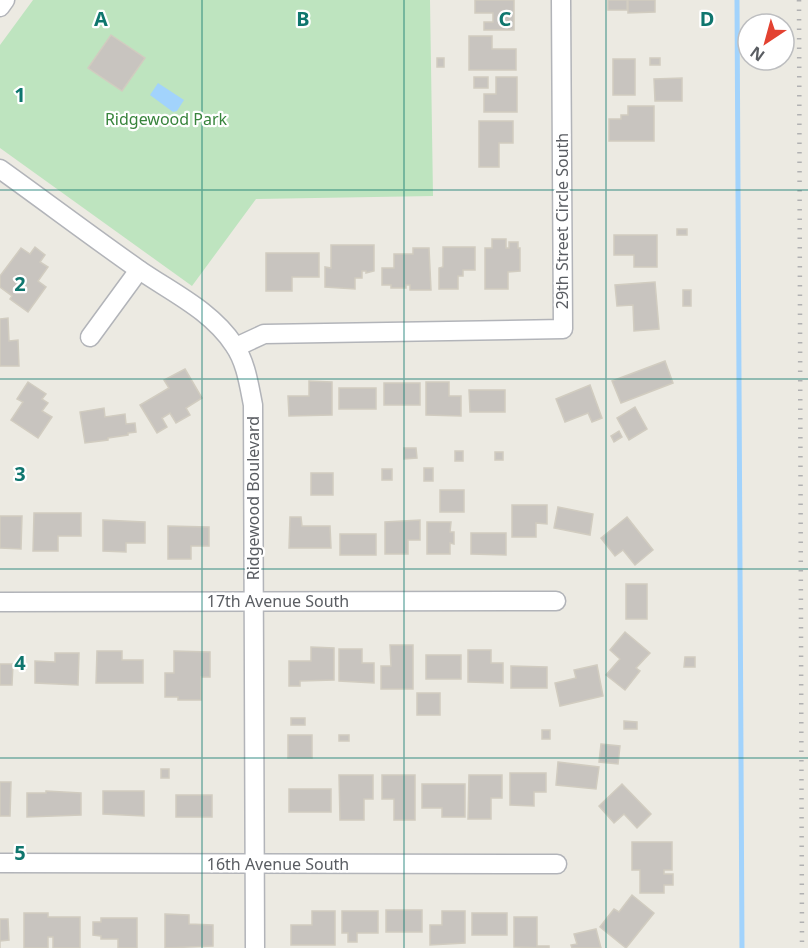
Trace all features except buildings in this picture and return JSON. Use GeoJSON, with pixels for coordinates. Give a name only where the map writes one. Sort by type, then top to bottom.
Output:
{"type":"FeatureCollection","features":[{"type":"Feature","properties":{"kind":"street"},"geometry":{"type":"LineString","coordinates":[[0,7],[5,0]]}},
{"type":"Feature","properties":{"kind":"street","name":"29th Street Circle South"},"geometry":{"type":"LineString","coordinates":[[236,346],[264,334],[562,329],[561,0]]}},
{"type":"Feature","properties":{"kind":"street","name":"Ridgewood Boulevard"},"geometry":{"type":"LineString","coordinates":[[0,169],[139,270],[209,317],[236,346],[248,376],[253,405],[255,948]]}},
{"type":"Feature","properties":{"kind":"street"},"geometry":{"type":"LineString","coordinates":[[90,337],[139,270]]}},
{"type":"Feature","properties":{"kind":"street","name":"17th Avenue South"},"geometry":{"type":"LineString","coordinates":[[0,602],[556,601]]}},
{"type":"Feature","properties":{"kind":"street","name":"16th Avenue South"},"geometry":{"type":"LineString","coordinates":[[0,863],[556,864]]}},
{"type":"Feature","properties":{"kind":"green space","name":"Ridgewood Park"},"geometry":{"type":"Polygon","coordinates":[[[33,0],[430,0],[433,196],[256,199],[192,286],[0,148],[0,45],[33,0]]]}},
{"type":"Feature","properties":{"kind":"water"},"geometry":{"type":"Polygon","coordinates":[[[158,83],[184,100],[177,111],[173,112],[150,95],[158,83]]]}},
{"type":"Feature","properties":{"kind":"waterway"},"geometry":{"type":"LineString","coordinates":[[737,0],[742,948]]}},
{"type":"Feature","properties":{"kind":"railway"},"geometry":{"type":"LineString","coordinates":[[799,0],[802,948]]}}]}
